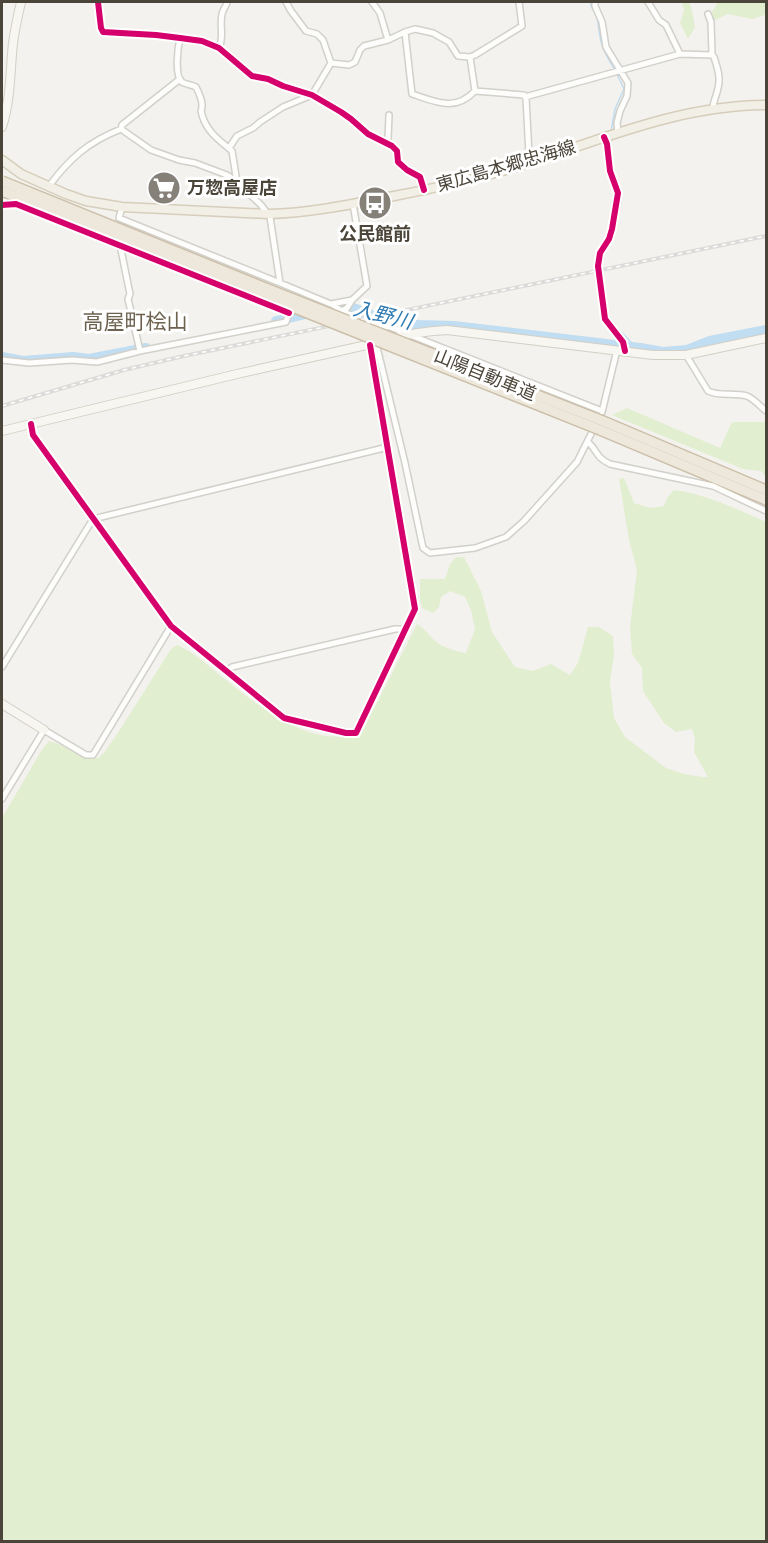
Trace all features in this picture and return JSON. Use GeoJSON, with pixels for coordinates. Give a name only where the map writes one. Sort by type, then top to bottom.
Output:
{"type":"FeatureCollection","features":[{"type":"Feature","properties":{"kind":"highway","name":"山陽自動車道"},"geometry":{"type":"LineString","coordinates":[[2,181],[602,421],[766,490]]}},
{"type":"Feature","properties":{"kind":"highway","name":"山陽自動車道"},"geometry":{"type":"LineString","coordinates":[[2,191],[602,421],[766,500]]}},
{"type":"Feature","properties":{"kind":"main road","name":"東広島本郷忠海線"},"geometry":{"type":"LineString","coordinates":[[2,160],[21,174],[86,201],[122,207],[288,213],[353,204],[501,172],[683,114],[713,108],[766,105]]}},
{"type":"Feature","properties":{"kind":"street"},"geometry":{"type":"LineString","coordinates":[[2,127],[9,96],[13,43],[21,2]]}},
{"type":"Feature","properties":{"kind":"street"},"geometry":{"type":"LineString","coordinates":[[98,2],[103,32],[156,35],[202,41],[219,48],[252,76],[312,94],[351,119],[368,134],[387,143],[397,151],[398,162],[420,177],[424,190]]}},
{"type":"Feature","properties":{"kind":"street"},"geometry":{"type":"LineString","coordinates":[[219,48],[222,38],[223,11],[227,2]]}},
{"type":"Feature","properties":{"kind":"street"},"geometry":{"type":"LineString","coordinates":[[286,2],[306,31],[317,34],[323,40],[331,63]]}},
{"type":"Feature","properties":{"kind":"street"},"geometry":{"type":"LineString","coordinates":[[372,2],[380,14],[388,40]]}},
{"type":"Feature","properties":{"kind":"street"},"geometry":{"type":"LineString","coordinates":[[331,63],[349,65],[355,62],[364,46],[388,40],[415,29],[433,33],[448,42],[458,56],[470,57],[522,26],[519,2]]}},
{"type":"Feature","properties":{"kind":"street"},"geometry":{"type":"LineString","coordinates":[[373,344],[403,453],[423,548],[430,553],[475,548],[506,537],[524,521],[577,462],[602,421],[622,347],[605,319],[598,266],[600,253],[612,229],[618,193],[610,171],[607,144],[627,96],[628,83],[618,73],[606,47],[602,22],[595,2]]}},
{"type":"Feature","properties":{"kind":"street"},"geometry":{"type":"LineString","coordinates":[[648,2],[659,20],[666,25],[681,54]]}},
{"type":"Feature","properties":{"kind":"street"},"geometry":{"type":"LineString","coordinates":[[708,14],[711,22],[712,55],[719,77],[713,108]]}},
{"type":"Feature","properties":{"kind":"street"},"geometry":{"type":"LineString","coordinates":[[405,32],[412,94],[443,104],[467,100],[476,91],[524,95],[525,97],[681,54],[712,55]]}},
{"type":"Feature","properties":{"kind":"street"},"geometry":{"type":"LineString","coordinates":[[180,38],[177,61],[180,79],[196,87],[200,94],[201,112],[206,126],[232,151],[235,180]]}},
{"type":"Feature","properties":{"kind":"street"},"geometry":{"type":"LineString","coordinates":[[470,57],[476,91]]}},
{"type":"Feature","properties":{"kind":"street"},"geometry":{"type":"LineString","coordinates":[[229,148],[237,136],[283,107],[312,94],[331,63]]}},
{"type":"Feature","properties":{"kind":"street"},"geometry":{"type":"LineString","coordinates":[[49,186],[61,169],[74,157],[93,142],[121,129],[122,125],[180,79]]}},
{"type":"Feature","properties":{"kind":"street"},"geometry":{"type":"LineString","coordinates":[[525,97],[528,155],[531,162]]}},
{"type":"Feature","properties":{"kind":"street"},"geometry":{"type":"LineString","coordinates":[[387,143],[389,115]]}},
{"type":"Feature","properties":{"kind":"street"},"geometry":{"type":"LineString","coordinates":[[121,129],[151,150],[227,175],[261,205],[270,217],[280,283]]}},
{"type":"Feature","properties":{"kind":"street"},"geometry":{"type":"LineString","coordinates":[[2,205],[16,204],[289,317]]}},
{"type":"Feature","properties":{"kind":"street"},"geometry":{"type":"LineString","coordinates":[[332,305],[346,306],[367,286],[353,204]]}},
{"type":"Feature","properties":{"kind":"street"},"geometry":{"type":"LineString","coordinates":[[122,207],[116,222],[130,294],[128,299],[139,349]]}},
{"type":"Feature","properties":{"kind":"street"},"geometry":{"type":"LineString","coordinates":[[119,218],[332,305],[346,306],[378,327],[390,327],[602,421]]}},
{"type":"Feature","properties":{"kind":"street"},"geometry":{"type":"LineString","coordinates":[[2,360],[29,363],[72,360],[97,362],[139,349],[286,322],[303,293]]}},
{"type":"Feature","properties":{"kind":"street"},"geometry":{"type":"LineString","coordinates":[[2,431],[425,331],[447,330],[622,347],[653,355],[686,356],[766,338]]}},
{"type":"Feature","properties":{"kind":"street"},"geometry":{"type":"LineString","coordinates":[[31,424],[33,435],[171,626],[284,718],[346,733],[356,733],[415,609],[373,344]]}},
{"type":"Feature","properties":{"kind":"street"},"geometry":{"type":"LineString","coordinates":[[686,356],[708,391],[713,394],[751,398],[766,411]]}},
{"type":"Feature","properties":{"kind":"street"},"geometry":{"type":"LineString","coordinates":[[588,442],[600,459],[610,464],[713,486],[766,511]]}},
{"type":"Feature","properties":{"kind":"street"},"geometry":{"type":"LineString","coordinates":[[2,667],[93,519],[388,447]]}},
{"type":"Feature","properties":{"kind":"street"},"geometry":{"type":"LineString","coordinates":[[2,704],[86,755],[93,755],[171,626]]}},
{"type":"Feature","properties":{"kind":"street"},"geometry":{"type":"LineString","coordinates":[[226,671],[232,667],[395,629],[406,629]]}},
{"type":"Feature","properties":{"kind":"street"},"geometry":{"type":"LineString","coordinates":[[2,799],[44,730]]}},
{"type":"Feature","properties":{"kind":"green space"},"geometry":{"type":"Polygon","coordinates":[[[682,2],[689,2],[695,27],[688,39],[680,23],[684,10],[682,2]]]}},
{"type":"Feature","properties":{"kind":"green space"},"geometry":{"type":"Polygon","coordinates":[[[718,2],[766,2],[765,15],[752,19],[728,14],[713,21],[712,12],[718,2]]]}},
{"type":"Feature","properties":{"kind":"green space"},"geometry":{"type":"Polygon","coordinates":[[[627,408],[720,448],[732,422],[766,422],[766,477],[761,471],[743,469],[612,415],[627,408]]]}},
{"type":"Feature","properties":{"kind":"green space"},"geometry":{"type":"Polygon","coordinates":[[[624,478],[634,503],[650,508],[664,506],[674,490],[710,498],[766,522],[766,1541],[2,1542],[2,818],[41,751],[49,741],[83,757],[99,758],[121,728],[171,649],[177,645],[197,656],[248,697],[286,722],[326,736],[359,738],[417,624],[441,645],[466,653],[475,629],[471,610],[465,597],[450,591],[441,597],[439,607],[433,613],[422,608],[420,600],[420,579],[445,579],[450,564],[456,557],[464,557],[481,591],[492,632],[515,667],[533,671],[551,664],[570,675],[578,663],[588,627],[599,627],[613,636],[614,655],[610,682],[614,718],[625,737],[666,768],[684,774],[708,777],[694,752],[695,739],[692,729],[676,732],[664,723],[643,691],[642,668],[632,654],[630,627],[637,570],[629,540],[619,479],[624,478]]]}},
{"type":"Feature","properties":{"kind":"waterway"},"geometry":{"type":"LineString","coordinates":[[591,2],[595,12]]}},
{"type":"Feature","properties":{"kind":"waterway"},"geometry":{"type":"LineString","coordinates":[[597,16],[602,44],[615,70]]}},
{"type":"Feature","properties":{"kind":"waterway"},"geometry":{"type":"LineString","coordinates":[[611,132],[615,109],[624,89],[617,74]]}},
{"type":"Feature","properties":{"kind":"waterway"},"geometry":{"type":"LineString","coordinates":[[611,139],[612,168]]}},
{"type":"Feature","properties":{"kind":"waterway"},"geometry":{"type":"LineString","coordinates":[[612,237],[621,203],[621,192],[613,172]]}},
{"type":"Feature","properties":{"kind":"waterway"},"geometry":{"type":"LineString","coordinates":[[611,241],[601,263],[608,316],[613,324],[635,346],[640,348]]}},
{"type":"Feature","properties":{"kind":"waterway","name":"入野川"},"geometry":{"type":"LineString","coordinates":[[276,321],[344,305],[379,319],[400,323],[454,326],[663,352],[687,350],[710,341],[766,330]]}},
{"type":"Feature","properties":{"kind":"waterway","name":"入野川"},"geometry":{"type":"LineString","coordinates":[[2,357],[23,361],[73,357],[89,359],[146,348]]}},
{"type":"Feature","properties":{"kind":"railway"},"geometry":{"type":"LineString","coordinates":[[2,406],[124,370],[184,356],[766,236]]}},
{"type":"Feature","properties":{"kind":"cycle path"},"geometry":{"type":"LineString","coordinates":[[98,2],[103,32],[156,35],[202,41],[219,48],[252,76],[268,79],[312,95],[341,112],[368,134],[392,146],[397,151],[398,162],[420,177],[424,190]]}},
{"type":"Feature","properties":{"kind":"cycle path"},"geometry":{"type":"LineString","coordinates":[[604,137],[610,171],[618,193],[612,229],[600,253],[598,266],[605,319],[623,342],[625,351]]}},
{"type":"Feature","properties":{"kind":"cycle path"},"geometry":{"type":"LineString","coordinates":[[2,205],[16,204],[289,313]]}},
{"type":"Feature","properties":{"kind":"cycle path"},"geometry":{"type":"LineString","coordinates":[[31,424],[33,435],[171,626],[284,718],[346,733],[356,733],[415,609],[370,345]]}},
{"type":"Feature","properties":{"kind":"place","name":"万惣高屋店"},"geometry":{"type":"Point","coordinates":[164,188]}},
{"type":"Feature","properties":{"kind":"place","name":"公民館前"},"geometry":{"type":"Point","coordinates":[375,203]}},
{"type":"Feature","properties":{"kind":"district","name":"高屋町桧山"},"geometry":{"type":"Point","coordinates":[135,322]}}]}
